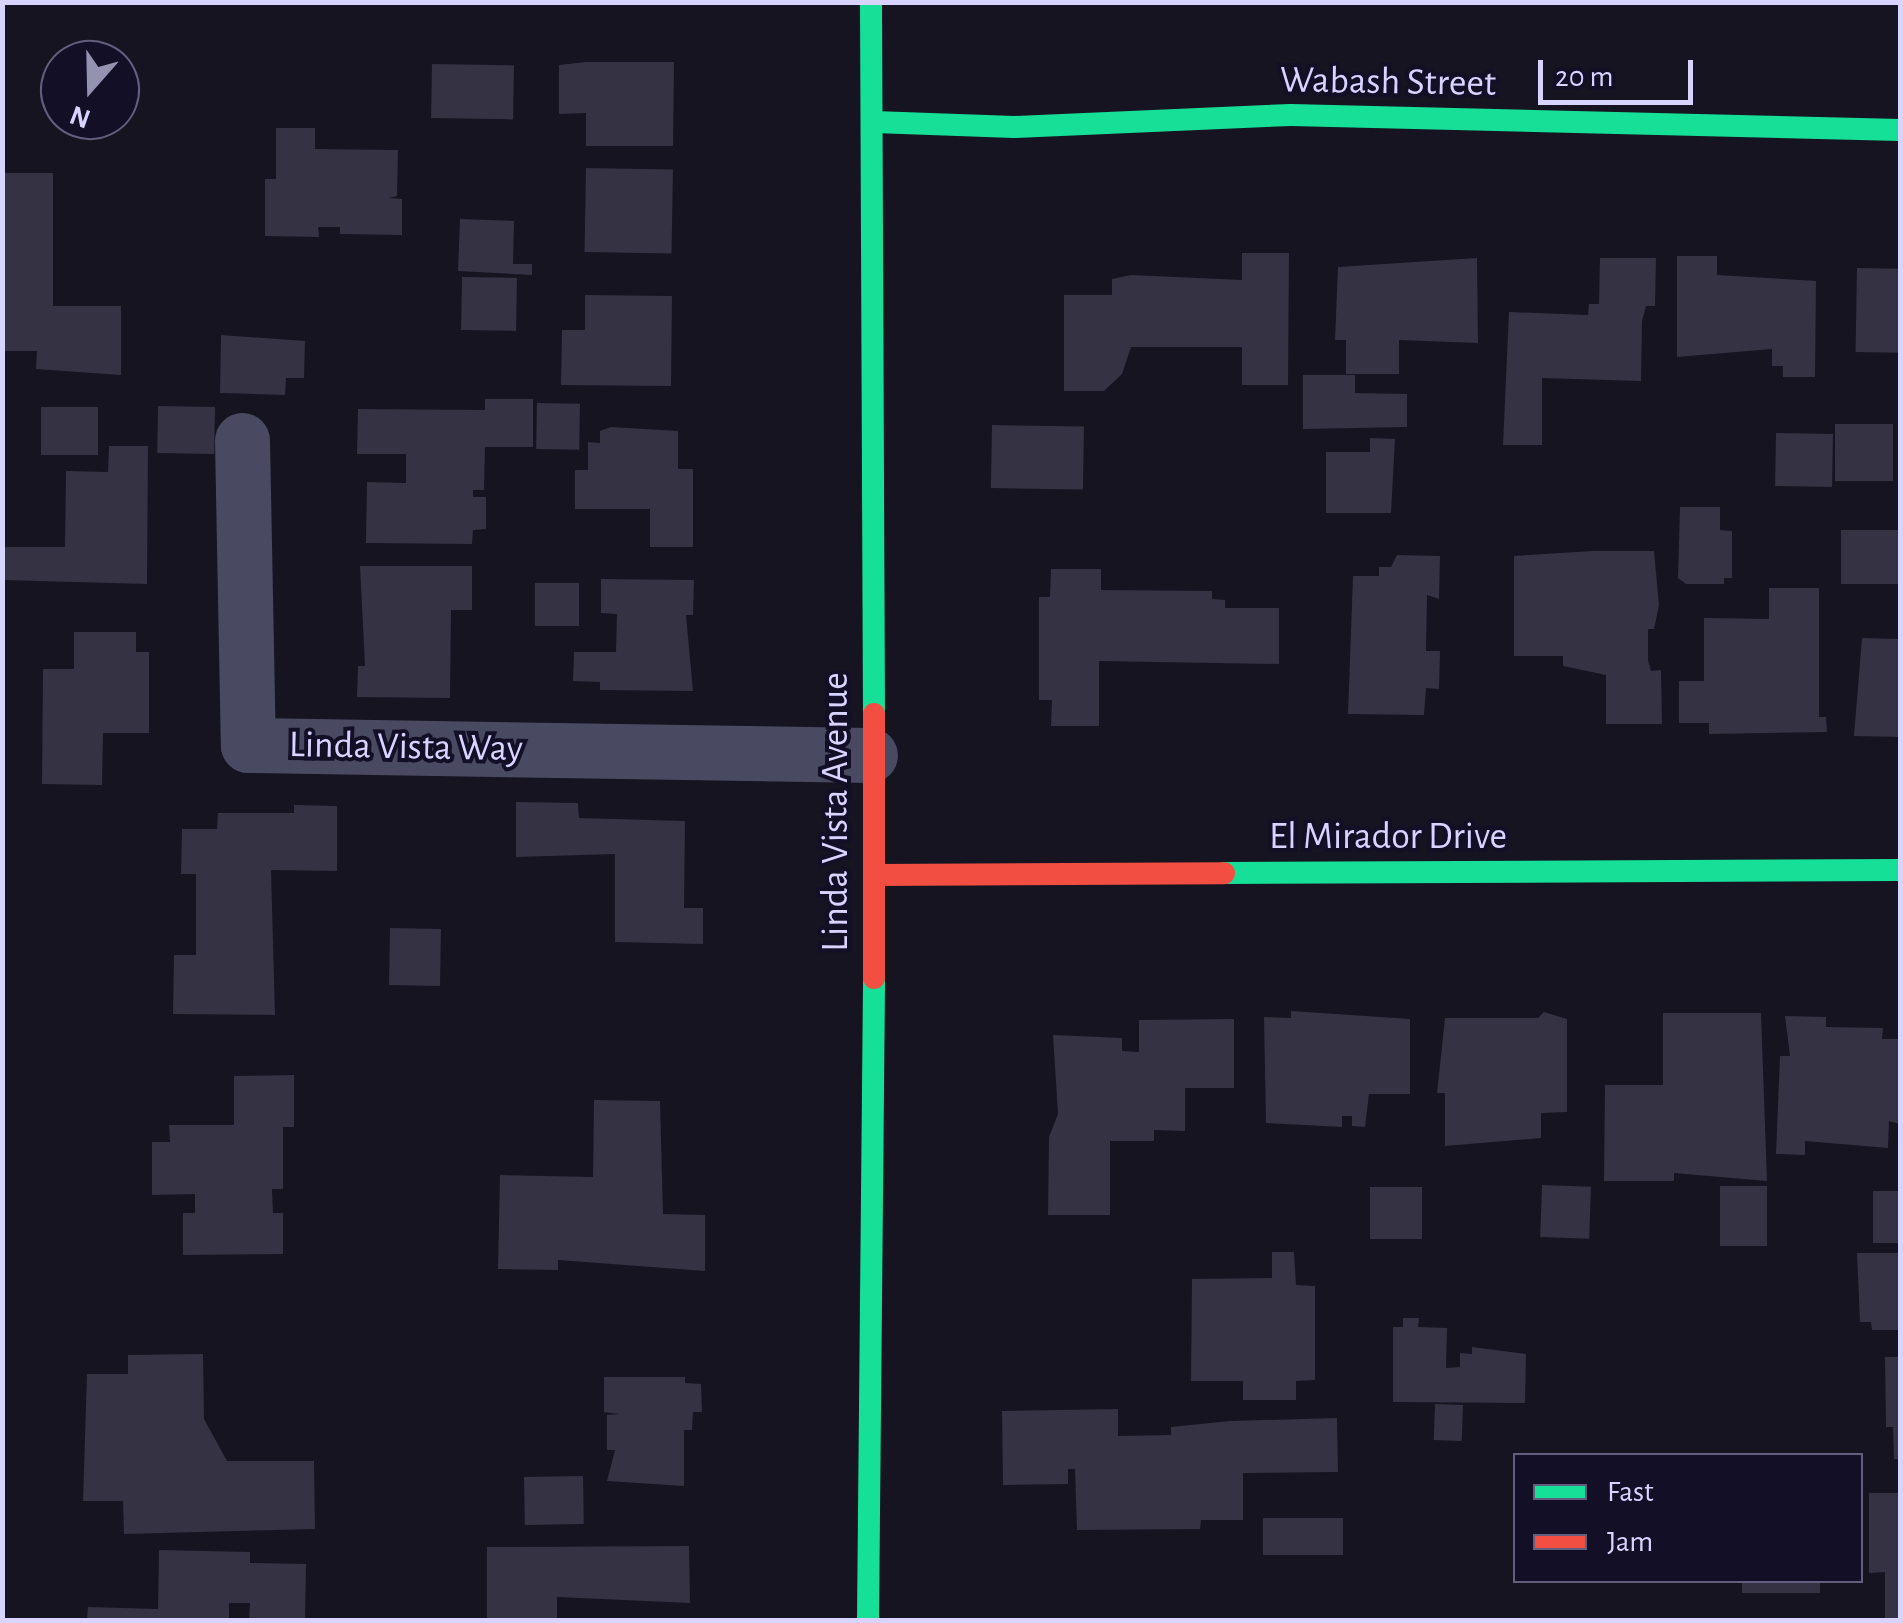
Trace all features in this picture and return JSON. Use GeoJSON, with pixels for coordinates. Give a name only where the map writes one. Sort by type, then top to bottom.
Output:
{"type":"FeatureCollection","features":[{"type":"Feature","properties":{"kind":"street","name":"Linda Vista Avenue"},"geometry":{"type":"LineString","coordinates":[[868,1620],[875,875],[870,755],[874,122],[871,2]]}},
{"type":"Feature","properties":{"kind":"street","name":"Wabash Street"},"geometry":{"type":"LineString","coordinates":[[874,122],[1014,127],[1291,115],[1900,130]]}},
{"type":"Feature","properties":{"kind":"street","name":"Linda Vista Way"},"geometry":{"type":"LineString","coordinates":[[242,440],[248,746],[870,755]]}},
{"type":"Feature","properties":{"kind":"street","name":"El Mirador Drive"},"geometry":{"type":"LineString","coordinates":[[875,875],[1900,870]]}},
{"type":"Feature","properties":{"kind":"building"},"geometry":{"type":"Polygon","coordinates":[[[674,62],[673,146],[586,146],[586,113],[559,114],[559,65],[674,62]]]}},
{"type":"Feature","properties":{"kind":"building"},"geometry":{"type":"Polygon","coordinates":[[[432,64],[514,65],[513,119],[431,118],[432,64]]]}},
{"type":"Feature","properties":{"kind":"building"},"geometry":{"type":"Polygon","coordinates":[[[276,128],[315,128],[315,149],[398,150],[397,196],[389,198],[402,199],[402,235],[340,234],[340,227],[318,227],[319,237],[265,236],[265,179],[276,179],[276,128]]]}},
{"type":"Feature","properties":{"kind":"building"},"geometry":{"type":"Polygon","coordinates":[[[586,168],[673,170],[672,254],[585,252],[586,168]]]}},
{"type":"Feature","properties":{"kind":"building"},"geometry":{"type":"Polygon","coordinates":[[[2,173],[53,173],[53,306],[121,306],[121,375],[36,369],[37,351],[2,351],[2,173]]]}},
{"type":"Feature","properties":{"kind":"building"},"geometry":{"type":"Polygon","coordinates":[[[460,219],[514,221],[513,264],[532,264],[532,275],[458,271],[460,219]]]}},
{"type":"Feature","properties":{"kind":"building"},"geometry":{"type":"Polygon","coordinates":[[[1242,253],[1289,253],[1288,385],[1242,385],[1242,347],[1131,347],[1122,374],[1104,391],[1064,391],[1064,295],[1112,295],[1112,279],[1131,275],[1242,280],[1242,253]]]}},
{"type":"Feature","properties":{"kind":"building"},"geometry":{"type":"Polygon","coordinates":[[[1677,256],[1717,256],[1717,275],[1816,281],[1815,377],[1783,377],[1783,366],[1772,366],[1772,349],[1677,357],[1677,256]]]}},
{"type":"Feature","properties":{"kind":"building"},"geometry":{"type":"Polygon","coordinates":[[[1477,258],[1478,343],[1399,340],[1399,374],[1346,374],[1346,340],[1335,340],[1338,267],[1477,258]]]}},
{"type":"Feature","properties":{"kind":"building"},"geometry":{"type":"Polygon","coordinates":[[[1600,258],[1656,258],[1655,306],[1646,306],[1642,321],[1641,381],[1542,378],[1542,445],[1503,445],[1509,312],[1588,315],[1589,304],[1599,304],[1600,258]]]}},
{"type":"Feature","properties":{"kind":"building"},"geometry":{"type":"Polygon","coordinates":[[[1857,268],[1900,269],[1899,353],[1856,352],[1857,268]]]}},
{"type":"Feature","properties":{"kind":"building"},"geometry":{"type":"Polygon","coordinates":[[[462,277],[517,278],[516,331],[461,330],[462,277]]]}},
{"type":"Feature","properties":{"kind":"building"},"geometry":{"type":"Polygon","coordinates":[[[585,295],[672,296],[671,386],[561,385],[562,330],[585,330],[585,295]]]}},
{"type":"Feature","properties":{"kind":"building"},"geometry":{"type":"Polygon","coordinates":[[[221,335],[305,341],[304,378],[286,378],[285,395],[220,393],[221,335]]]}},
{"type":"Feature","properties":{"kind":"building"},"geometry":{"type":"Polygon","coordinates":[[[1303,375],[1355,375],[1355,393],[1407,394],[1407,427],[1303,429],[1303,375]]]}},
{"type":"Feature","properties":{"kind":"building"},"geometry":{"type":"Polygon","coordinates":[[[485,399],[533,399],[533,447],[485,447],[484,490],[473,490],[473,497],[486,497],[486,529],[473,530],[472,544],[366,543],[367,482],[406,483],[406,454],[357,454],[358,409],[485,410],[485,399]]]}},
{"type":"Feature","properties":{"kind":"building"},"geometry":{"type":"Polygon","coordinates":[[[537,403],[580,404],[579,450],[536,449],[537,403]]]}},
{"type":"Feature","properties":{"kind":"building"},"geometry":{"type":"Polygon","coordinates":[[[158,406],[215,407],[214,454],[157,453],[158,406]]]}},
{"type":"Feature","properties":{"kind":"building"},"geometry":{"type":"Polygon","coordinates":[[[41,407],[98,407],[98,455],[41,455],[41,407]]]}},
{"type":"Feature","properties":{"kind":"building"},"geometry":{"type":"Polygon","coordinates":[[[1835,424],[1893,424],[1893,481],[1835,481],[1835,424]]]}},
{"type":"Feature","properties":{"kind":"building"},"geometry":{"type":"Polygon","coordinates":[[[992,425],[1084,427],[1083,490],[991,488],[992,425]]]}},
{"type":"Feature","properties":{"kind":"building"},"geometry":{"type":"Polygon","coordinates":[[[611,427],[678,431],[678,469],[693,469],[693,547],[650,547],[650,509],[575,509],[575,470],[588,470],[588,442],[600,443],[600,431],[611,427]]]}},
{"type":"Feature","properties":{"kind":"building"},"geometry":{"type":"Polygon","coordinates":[[[1776,433],[1833,434],[1832,487],[1775,486],[1776,433]]]}},
{"type":"Feature","properties":{"kind":"building"},"geometry":{"type":"Polygon","coordinates":[[[1370,438],[1395,439],[1391,513],[1326,513],[1326,452],[1370,452],[1370,438]]]}},
{"type":"Feature","properties":{"kind":"building"},"geometry":{"type":"Polygon","coordinates":[[[109,446],[148,446],[147,584],[2,580],[2,547],[65,547],[66,471],[108,472],[109,446]]]}},
{"type":"Feature","properties":{"kind":"building"},"geometry":{"type":"Polygon","coordinates":[[[1680,507],[1720,507],[1720,530],[1732,531],[1732,578],[1724,578],[1724,584],[1686,584],[1678,578],[1680,507]]]}},
{"type":"Feature","properties":{"kind":"building"},"geometry":{"type":"Polygon","coordinates":[[[1841,530],[1900,530],[1900,584],[1841,584],[1841,530]]]}},
{"type":"Feature","properties":{"kind":"building"},"geometry":{"type":"Polygon","coordinates":[[[1654,551],[1659,605],[1654,629],[1648,629],[1648,660],[1651,671],[1661,670],[1662,724],[1606,724],[1606,675],[1563,666],[1563,656],[1514,656],[1514,556],[1654,551]]]}},
{"type":"Feature","properties":{"kind":"building"},"geometry":{"type":"Polygon","coordinates":[[[1397,555],[1440,556],[1439,599],[1427,595],[1426,651],[1440,651],[1439,689],[1426,688],[1424,715],[1348,714],[1353,576],[1379,576],[1379,567],[1391,567],[1397,555]]]}},
{"type":"Feature","properties":{"kind":"building"},"geometry":{"type":"Polygon","coordinates":[[[360,566],[472,566],[472,610],[451,610],[450,698],[357,697],[358,666],[365,666],[360,566]]]}},
{"type":"Feature","properties":{"kind":"building"},"geometry":{"type":"Polygon","coordinates":[[[1051,569],[1101,569],[1101,590],[1212,591],[1212,599],[1225,600],[1225,608],[1279,608],[1279,664],[1099,661],[1099,726],[1051,726],[1052,700],[1039,700],[1039,597],[1050,597],[1051,569]]]}},
{"type":"Feature","properties":{"kind":"building"},"geometry":{"type":"Polygon","coordinates":[[[601,579],[694,580],[693,615],[686,615],[693,691],[600,690],[600,682],[573,681],[574,652],[616,652],[617,614],[601,613],[601,579]]]}},
{"type":"Feature","properties":{"kind":"building"},"geometry":{"type":"Polygon","coordinates":[[[535,583],[579,583],[579,626],[535,626],[535,583]]]}},
{"type":"Feature","properties":{"kind":"building"},"geometry":{"type":"Polygon","coordinates":[[[1769,588],[1819,588],[1819,717],[1826,717],[1827,732],[1709,734],[1709,723],[1679,723],[1679,681],[1704,681],[1704,618],[1769,619],[1769,588]]]}},
{"type":"Feature","properties":{"kind":"building"},"geometry":{"type":"Polygon","coordinates":[[[74,632],[136,632],[136,652],[149,652],[149,733],[103,733],[102,785],[42,784],[43,669],[74,669],[74,632]]]}},
{"type":"Feature","properties":{"kind":"building"},"geometry":{"type":"Polygon","coordinates":[[[1862,638],[1900,639],[1900,737],[1854,736],[1862,638]]]}},
{"type":"Feature","properties":{"kind":"building"},"geometry":{"type":"Polygon","coordinates":[[[516,802],[578,803],[579,818],[685,821],[684,908],[703,908],[703,944],[615,942],[615,854],[516,857],[516,802]]]}},
{"type":"Feature","properties":{"kind":"building"},"geometry":{"type":"Polygon","coordinates":[[[294,805],[337,806],[337,871],[271,870],[275,1015],[173,1014],[174,955],[196,955],[196,874],[181,874],[182,829],[217,829],[218,813],[294,813],[294,805]]]}},
{"type":"Feature","properties":{"kind":"building"},"geometry":{"type":"Polygon","coordinates":[[[390,928],[441,929],[440,986],[389,985],[390,928]]]}},
{"type":"Feature","properties":{"kind":"building"},"geometry":{"type":"Polygon","coordinates":[[[1291,1011],[1410,1019],[1410,1094],[1369,1094],[1365,1127],[1352,1126],[1352,1116],[1342,1116],[1342,1127],[1266,1123],[1264,1017],[1291,1018],[1291,1011]]]}},
{"type":"Feature","properties":{"kind":"building"},"geometry":{"type":"Polygon","coordinates":[[[1544,1012],[1567,1019],[1567,1112],[1541,1113],[1541,1138],[1445,1146],[1445,1093],[1437,1093],[1445,1018],[1538,1018],[1544,1012]]]}},
{"type":"Feature","properties":{"kind":"building"},"geometry":{"type":"Polygon","coordinates":[[[1663,1013],[1761,1013],[1767,1181],[1674,1173],[1674,1181],[1604,1181],[1605,1085],[1663,1085],[1663,1013]]]}},
{"type":"Feature","properties":{"kind":"building"},"geometry":{"type":"Polygon","coordinates":[[[1785,1016],[1826,1017],[1826,1027],[1883,1028],[1882,1039],[1900,1039],[1900,1124],[1889,1121],[1888,1148],[1805,1141],[1805,1155],[1776,1154],[1780,1056],[1790,1056],[1785,1016]]]}},
{"type":"Feature","properties":{"kind":"building"},"geometry":{"type":"Polygon","coordinates":[[[1234,1019],[1234,1088],[1185,1088],[1185,1131],[1154,1130],[1154,1141],[1110,1141],[1110,1215],[1048,1215],[1049,1137],[1058,1114],[1053,1035],[1122,1038],[1122,1051],[1139,1052],[1139,1020],[1234,1019]]]}},
{"type":"Feature","properties":{"kind":"building"},"geometry":{"type":"Polygon","coordinates":[[[294,1075],[294,1127],[283,1127],[283,1189],[272,1189],[273,1213],[283,1213],[283,1254],[183,1255],[183,1213],[195,1213],[195,1194],[152,1195],[152,1142],[170,1142],[169,1125],[234,1125],[234,1076],[294,1075]]]}},
{"type":"Feature","properties":{"kind":"building"},"geometry":{"type":"Polygon","coordinates":[[[594,1100],[660,1101],[663,1214],[705,1215],[705,1271],[558,1260],[558,1270],[498,1269],[500,1175],[593,1177],[594,1100]]]}},
{"type":"Feature","properties":{"kind":"building"},"geometry":{"type":"Polygon","coordinates":[[[1542,1185],[1591,1187],[1589,1239],[1540,1237],[1542,1185]]]}},
{"type":"Feature","properties":{"kind":"building"},"geometry":{"type":"Polygon","coordinates":[[[1720,1186],[1767,1186],[1767,1246],[1720,1246],[1720,1186]]]}},
{"type":"Feature","properties":{"kind":"building"},"geometry":{"type":"Polygon","coordinates":[[[1370,1187],[1422,1187],[1422,1239],[1370,1239],[1370,1187]]]}},
{"type":"Feature","properties":{"kind":"building"},"geometry":{"type":"Polygon","coordinates":[[[1873,1191],[1900,1191],[1900,1243],[1873,1243],[1873,1191]]]}},
{"type":"Feature","properties":{"kind":"building"},"geometry":{"type":"Polygon","coordinates":[[[1272,1252],[1294,1252],[1296,1285],[1315,1286],[1315,1380],[1296,1381],[1296,1400],[1243,1400],[1243,1381],[1191,1381],[1192,1279],[1272,1278],[1272,1252]]]}},
{"type":"Feature","properties":{"kind":"building"},"geometry":{"type":"Polygon","coordinates":[[[1857,1253],[1900,1253],[1900,1330],[1872,1330],[1871,1322],[1860,1322],[1857,1253]]]}},
{"type":"Feature","properties":{"kind":"building"},"geometry":{"type":"Polygon","coordinates":[[[1403,1318],[1419,1318],[1418,1327],[1447,1328],[1446,1368],[1460,1367],[1460,1353],[1472,1354],[1472,1347],[1526,1354],[1525,1403],[1393,1402],[1393,1327],[1403,1327],[1403,1318]]]}},
{"type":"Feature","properties":{"kind":"building"},"geometry":{"type":"Polygon","coordinates":[[[203,1354],[204,1419],[227,1461],[314,1461],[315,1529],[124,1534],[123,1501],[83,1501],[87,1374],[128,1374],[128,1355],[203,1354]]]}},
{"type":"Feature","properties":{"kind":"building"},"geometry":{"type":"Polygon","coordinates":[[[1885,1357],[1900,1357],[1900,1459],[1894,1459],[1893,1427],[1886,1427],[1885,1357]]]}},
{"type":"Feature","properties":{"kind":"building"},"geometry":{"type":"Polygon","coordinates":[[[604,1377],[685,1377],[685,1383],[701,1384],[702,1412],[693,1412],[692,1430],[684,1430],[684,1486],[607,1481],[615,1450],[607,1450],[607,1415],[619,1414],[604,1412],[604,1377]]]}},
{"type":"Feature","properties":{"kind":"building"},"geometry":{"type":"Polygon","coordinates":[[[1435,1404],[1463,1405],[1462,1441],[1434,1440],[1435,1404]]]}},
{"type":"Feature","properties":{"kind":"building"},"geometry":{"type":"Polygon","coordinates":[[[1118,1409],[1118,1436],[1171,1435],[1171,1427],[1230,1421],[1337,1418],[1338,1472],[1243,1473],[1243,1520],[1201,1520],[1200,1529],[1077,1530],[1075,1469],[1068,1469],[1068,1484],[1003,1485],[1002,1411],[1118,1409]]]}},
{"type":"Feature","properties":{"kind":"building"},"geometry":{"type":"Polygon","coordinates":[[[583,1476],[584,1524],[525,1525],[524,1477],[583,1476]]]}},
{"type":"Feature","properties":{"kind":"building"},"geometry":{"type":"Polygon","coordinates":[[[1869,1493],[1900,1493],[1900,1620],[1885,1620],[1885,1572],[1869,1573],[1869,1493]]]}},
{"type":"Feature","properties":{"kind":"building"},"geometry":{"type":"Polygon","coordinates":[[[1263,1518],[1343,1518],[1343,1555],[1263,1555],[1263,1518]]]}},
{"type":"Feature","properties":{"kind":"building"},"geometry":{"type":"Polygon","coordinates":[[[689,1546],[690,1603],[557,1597],[557,1620],[487,1620],[487,1547],[689,1546]]]}},
{"type":"Feature","properties":{"kind":"building"},"geometry":{"type":"Polygon","coordinates":[[[159,1550],[250,1552],[250,1563],[306,1564],[305,1620],[249,1620],[250,1603],[229,1603],[229,1620],[87,1620],[88,1607],[158,1609],[159,1550]]]}},
{"type":"Feature","properties":{"kind":"building"},"geometry":{"type":"Polygon","coordinates":[[[1742,1583],[1820,1583],[1820,1593],[1742,1593],[1742,1583]]]}},
{"type":"Feature","properties":{"kind":"traffic: fast"},"geometry":{"type":"LineString","coordinates":[[871,2],[874,714]]}},
{"type":"Feature","properties":{"kind":"traffic: fast"},"geometry":{"type":"LineString","coordinates":[[874,122],[1014,127],[1291,115],[1900,130]]}},
{"type":"Feature","properties":{"kind":"traffic: fast"},"geometry":{"type":"LineString","coordinates":[[1224,873],[1900,870]]}},
{"type":"Feature","properties":{"kind":"traffic: fast"},"geometry":{"type":"LineString","coordinates":[[868,1620],[874,978]]}},
{"type":"Feature","properties":{"kind":"traffic: jam"},"geometry":{"type":"LineString","coordinates":[[874,714],[874,978]]}},
{"type":"Feature","properties":{"kind":"traffic: jam"},"geometry":{"type":"LineString","coordinates":[[875,875],[1224,873]]}}]}
